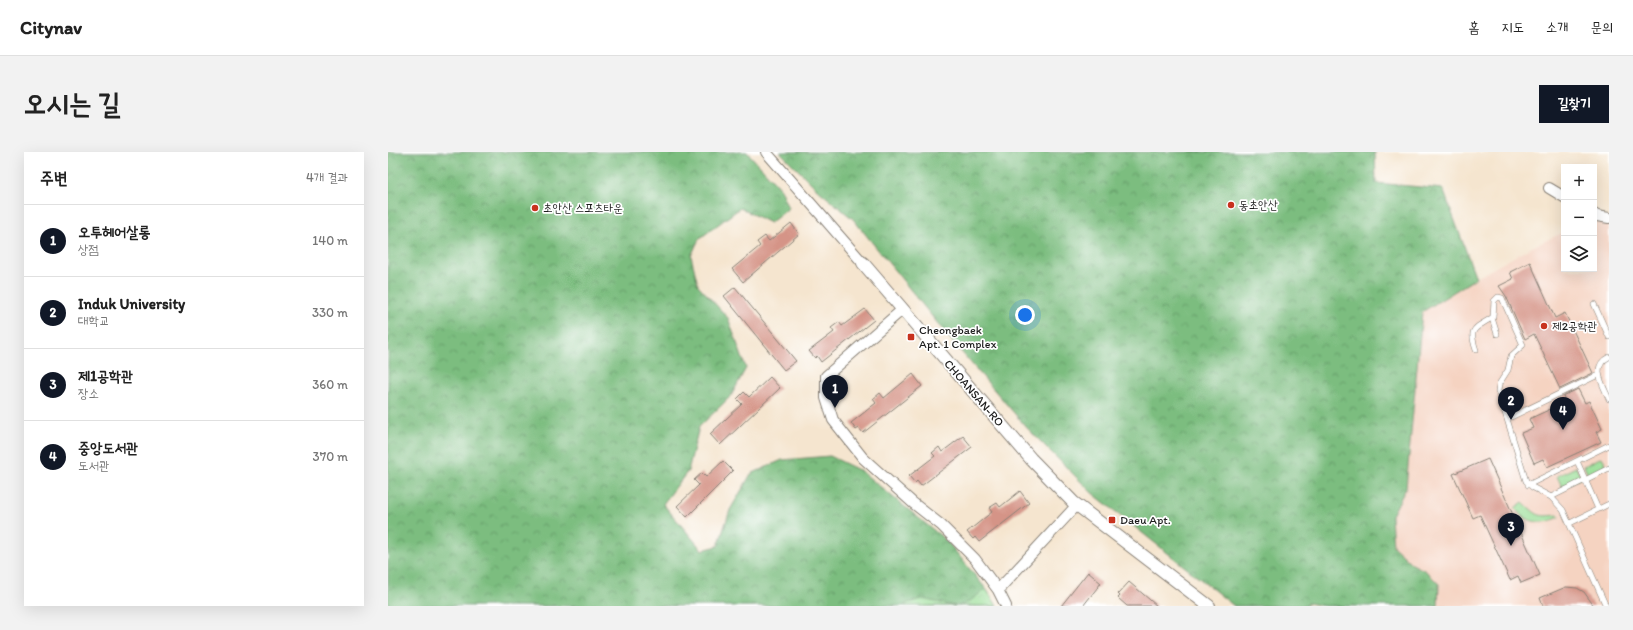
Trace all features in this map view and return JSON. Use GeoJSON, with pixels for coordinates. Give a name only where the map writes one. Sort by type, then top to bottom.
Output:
{"type":"FeatureCollection","features":[{"type":"Feature","properties":{"kind":"street","name":"CHOANSAN-RO"},"geometry":{"type":"LineString","coordinates":[[766,152],[1031,459],[1077,505],[1209,606]]}},
{"type":"Feature","properties":{"kind":"street"},"geometry":{"type":"LineString","coordinates":[[1549,188],[1561,195]]}},
{"type":"Feature","properties":{"kind":"street"},"geometry":{"type":"LineString","coordinates":[[1597,216],[1609,218]]}},
{"type":"Feature","properties":{"kind":"street"},"geometry":{"type":"LineString","coordinates":[[903,309],[826,376],[826,398],[833,420],[863,458],[913,503],[941,525],[975,559],[998,590],[1006,606]]}},
{"type":"Feature","properties":{"kind":"street"},"geometry":{"type":"LineString","coordinates":[[998,590],[1077,505]]}},
{"type":"Feature","properties":{"kind":"lane"},"geometry":{"type":"LineString","coordinates":[[1497,334],[1492,318],[1494,314],[1494,300],[1502,298],[1523,345],[1511,356],[1508,370],[1498,387],[1498,391],[1524,475],[1528,485],[1551,497],[1563,510],[1606,606]]}},
{"type":"Feature","properties":{"kind":"lane"},"geometry":{"type":"LineString","coordinates":[[1594,304],[1609,337]]}},
{"type":"Feature","properties":{"kind":"lane"},"geometry":{"type":"LineString","coordinates":[[1476,350],[1472,337],[1473,332],[1492,318]]}},
{"type":"Feature","properties":{"kind":"lane"},"geometry":{"type":"LineString","coordinates":[[1609,357],[1601,363],[1598,375],[1609,399]]}},
{"type":"Feature","properties":{"kind":"lane"},"geometry":{"type":"LineString","coordinates":[[1507,419],[1598,375]]}},
{"type":"Feature","properties":{"kind":"lane"},"geometry":{"type":"LineString","coordinates":[[1528,485],[1609,445]]}},
{"type":"Feature","properties":{"kind":"lane"},"geometry":{"type":"LineString","coordinates":[[1577,461],[1598,509]]}},
{"type":"Feature","properties":{"kind":"lane"},"geometry":{"type":"LineString","coordinates":[[1551,497],[1609,468]]}},
{"type":"Feature","properties":{"kind":"lane"},"geometry":{"type":"LineString","coordinates":[[1570,523],[1609,504]]}},
{"type":"Feature","properties":{"kind":"shaded area"},"geometry":{"type":"Polygon","coordinates":[[[1597,222],[1609,223],[1609,606],[1438,606],[1439,584],[1426,571],[1412,564],[1393,546],[1391,517],[1406,488],[1422,312],[1476,278],[1530,248],[1561,233],[1561,272],[1597,272],[1597,222]]]}},
{"type":"Feature","properties":{"kind":"green space"},"geometry":{"type":"Polygon","coordinates":[[[388,152],[747,152],[781,189],[789,208],[770,223],[740,208],[699,239],[691,256],[698,285],[728,318],[746,368],[731,396],[699,427],[688,471],[663,504],[702,550],[718,546],[730,510],[751,474],[782,460],[830,456],[861,471],[947,541],[986,589],[997,606],[388,606],[388,152]]]}},
{"type":"Feature","properties":{"kind":"green space"},"geometry":{"type":"Polygon","coordinates":[[[780,152],[1375,152],[1376,183],[1443,189],[1476,278],[1422,312],[1406,488],[1391,517],[1393,546],[1412,564],[1426,571],[1439,584],[1438,606],[1325,606],[1308,603],[1306,606],[1234,606],[1091,492],[1027,428],[952,341],[853,219],[818,190],[780,152]]]}},
{"type":"Feature","properties":{"kind":"green space"},"geometry":{"type":"Polygon","coordinates":[[[1602,457],[1607,466],[1588,475],[1584,466],[1602,457]]]}},
{"type":"Feature","properties":{"kind":"green space"},"geometry":{"type":"Polygon","coordinates":[[[1576,467],[1581,478],[1562,487],[1557,476],[1576,467]]]}},
{"type":"Feature","properties":{"kind":"green space"},"geometry":{"type":"Polygon","coordinates":[[[1523,502],[1535,513],[1546,516],[1558,515],[1559,517],[1547,522],[1535,522],[1529,520],[1515,508],[1523,502]]]}},
{"type":"Feature","properties":{"kind":"green space"},"geometry":{"type":"Polygon","coordinates":[[[986,589],[997,606],[958,606],[967,603],[986,589]]]}},
{"type":"Feature","properties":{"kind":"green space"},"geometry":{"type":"Polygon","coordinates":[[[922,599],[955,606],[906,606],[905,604],[922,599]]]}},
{"type":"Feature","properties":{"kind":"building"},"geometry":{"type":"Polygon","coordinates":[[[791,223],[799,234],[743,282],[732,269],[760,246],[757,242],[765,236],[769,241],[791,223]]]}},
{"type":"Feature","properties":{"kind":"building","name":"제2공학관"},"geometry":{"type":"Polygon","coordinates":[[[1530,262],[1555,318],[1565,313],[1593,373],[1560,389],[1534,334],[1525,339],[1506,296],[1499,286],[1513,279],[1510,272],[1530,262]]]}},
{"type":"Feature","properties":{"kind":"building"},"geometry":{"type":"Polygon","coordinates":[[[735,287],[796,361],[784,370],[724,296],[735,287]]]}},
{"type":"Feature","properties":{"kind":"building"},"geometry":{"type":"Polygon","coordinates":[[[865,309],[874,320],[821,362],[817,356],[815,358],[809,351],[834,332],[831,328],[839,322],[842,326],[865,309]]]}},
{"type":"Feature","properties":{"kind":"building"},"geometry":{"type":"Polygon","coordinates":[[[913,374],[922,386],[863,433],[859,428],[856,430],[851,423],[876,403],[873,399],[880,393],[884,398],[913,374]]]}},
{"type":"Feature","properties":{"kind":"building"},"geometry":{"type":"Polygon","coordinates":[[[770,377],[780,388],[720,445],[710,434],[742,404],[737,399],[744,392],[749,397],[770,377]]]}},
{"type":"Feature","properties":{"kind":"building"},"geometry":{"type":"Polygon","coordinates":[[[1578,389],[1585,403],[1589,401],[1602,429],[1596,432],[1601,442],[1547,467],[1543,459],[1534,463],[1521,433],[1533,428],[1529,419],[1566,402],[1563,396],[1578,389]]]}},
{"type":"Feature","properties":{"kind":"building"},"geometry":{"type":"Polygon","coordinates":[[[963,436],[972,447],[921,486],[917,481],[915,483],[909,476],[935,456],[932,453],[939,447],[942,452],[963,436]]]}},
{"type":"Feature","properties":{"kind":"building"},"geometry":{"type":"Polygon","coordinates":[[[1488,459],[1540,575],[1521,583],[1518,576],[1510,580],[1480,515],[1473,518],[1453,474],[1488,459]]]}},
{"type":"Feature","properties":{"kind":"building"},"geometry":{"type":"Polygon","coordinates":[[[723,461],[733,471],[687,517],[677,506],[699,485],[694,480],[702,473],[706,477],[723,461]]]}},
{"type":"Feature","properties":{"kind":"building"},"geometry":{"type":"Polygon","coordinates":[[[1020,491],[1029,503],[979,542],[975,537],[973,539],[967,532],[992,512],[989,508],[997,503],[1000,507],[1020,491]]]}},
{"type":"Feature","properties":{"kind":"building"},"geometry":{"type":"Polygon","coordinates":[[[1088,572],[1101,583],[1083,606],[1061,606],[1088,572]]]}},
{"type":"Feature","properties":{"kind":"building"},"geometry":{"type":"Polygon","coordinates":[[[1129,582],[1157,606],[1127,606],[1118,598],[1120,596],[1118,594],[1129,582]]]}},
{"type":"Feature","properties":{"kind":"building"},"geometry":{"type":"Polygon","coordinates":[[[1566,587],[1577,588],[1584,592],[1594,606],[1543,606],[1540,598],[1566,587]]]}},
{"type":"Feature","properties":{"kind":"place","name":"동초안산"},"geometry":{"type":"Point","coordinates":[1231,205]}},
{"type":"Feature","properties":{"kind":"place","name":"초안산 스포츠타운"},"geometry":{"type":"Point","coordinates":[535,208]}},
{"type":"Feature","properties":{"kind":"place","name":"제2공학관"},"geometry":{"type":"Point","coordinates":[1544,326]}},
{"type":"Feature","properties":{"kind":"place","name":"Cheongbaek Apt. 1 Complex"},"geometry":{"type":"Point","coordinates":[911,337]}},
{"type":"Feature","properties":{"kind":"place","name":"오투헤어살롱"},"geometry":{"type":"Point","coordinates":[835,408]}},
{"type":"Feature","properties":{"kind":"place","name":"Induk University"},"geometry":{"type":"Point","coordinates":[1511,420]}},
{"type":"Feature","properties":{"kind":"place","name":"중앙도서관"},"geometry":{"type":"Point","coordinates":[1563,430]}},
{"type":"Feature","properties":{"kind":"place","name":"Daeu Apt."},"geometry":{"type":"Point","coordinates":[1112,520]}},
{"type":"Feature","properties":{"kind":"place","name":"제1공학관"},"geometry":{"type":"Point","coordinates":[1511,546]}}]}
